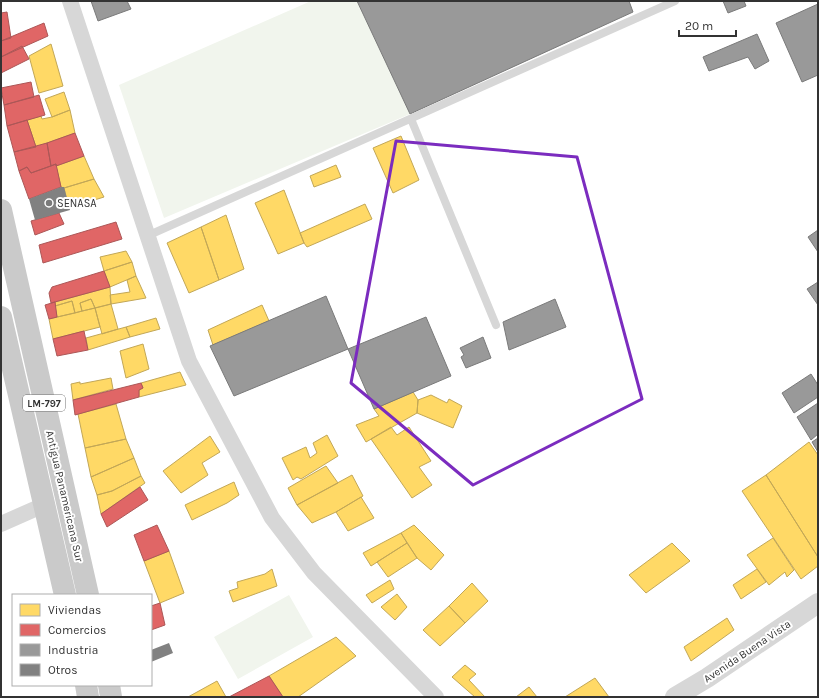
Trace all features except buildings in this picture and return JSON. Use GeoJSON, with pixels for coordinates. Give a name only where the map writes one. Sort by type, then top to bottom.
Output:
{"type":"FeatureCollection","features":[{"type":"Feature","properties":{"kind":"main road","name":"Antigua Panamericana Sur"},"geometry":{"type":"LineString","coordinates":[[1,210],[88,594]]}},
{"type":"Feature","properties":{"kind":"main road","name":"Antigua Panamericana Sur"},"geometry":{"type":"LineString","coordinates":[[1,317],[65,594]]}},
{"type":"Feature","properties":{"kind":"main road"},"geometry":{"type":"LineString","coordinates":[[86,686],[88,697]]}},
{"type":"Feature","properties":{"kind":"main road"},"geometry":{"type":"LineString","coordinates":[[109,686],[111,697]]}},
{"type":"Feature","properties":{"kind":"street"},"geometry":{"type":"LineString","coordinates":[[70,1],[188,361],[272,518],[314,573],[436,697]]}},
{"type":"Feature","properties":{"kind":"street"},"geometry":{"type":"LineString","coordinates":[[1,524],[44,505]]}},
{"type":"Feature","properties":{"kind":"street","name":"Avenida Buena Vista"},"geometry":{"type":"LineString","coordinates":[[675,697],[708,678],[818,603]]}},
{"type":"Feature","properties":{"kind":"lane"},"geometry":{"type":"LineString","coordinates":[[147,236],[676,1]]}},
{"type":"Feature","properties":{"kind":"lane"},"geometry":{"type":"LineString","coordinates":[[411,119],[496,325]]}},
{"type":"Feature","properties":{"kind":"highlighted area"},"geometry":{"type":"Polygon","coordinates":[[[396,141],[577,157],[642,399],[473,485],[351,383],[396,141]]]}},
{"type":"Feature","properties":{"kind":"shaded area"},"geometry":{"type":"Polygon","coordinates":[[[311,1],[357,1],[410,114],[164,218],[119,85],[311,1]]]}},
{"type":"Feature","properties":{"kind":"shaded area"},"geometry":{"type":"Polygon","coordinates":[[[289,595],[313,637],[238,679],[214,637],[289,595]]]}},
{"type":"Feature","properties":{"kind":"place","name":"SENASA"},"geometry":{"type":"Point","coordinates":[49,203]}}]}
